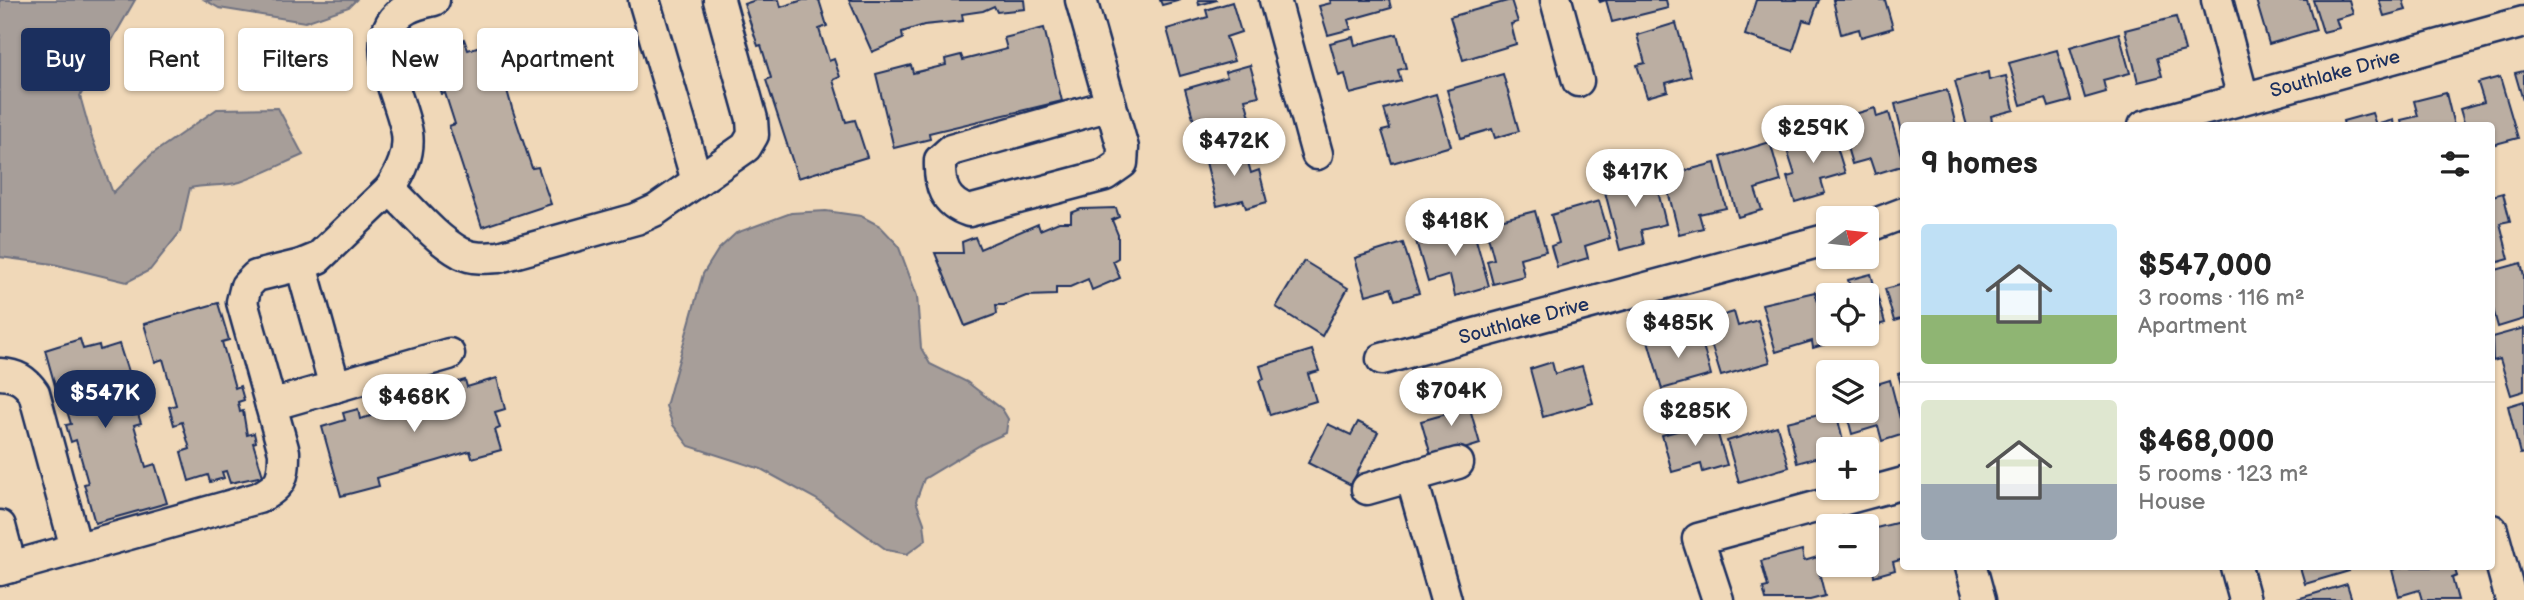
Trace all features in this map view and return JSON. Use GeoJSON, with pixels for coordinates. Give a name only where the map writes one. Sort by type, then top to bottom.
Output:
{"type":"FeatureCollection","features":[{"type":"Feature","properties":{"kind":"street"},"geometry":{"type":"LineString","coordinates":[[0,526],[6,569],[258,498],[275,489],[284,473],[284,452],[242,302],[246,286],[256,276],[318,258],[390,189],[404,169],[407,135],[385,54],[386,33],[395,17],[410,7],[434,0]]}},
{"type":"Feature","properties":{"kind":"street"},"geometry":{"type":"LineString","coordinates":[[644,0],[697,181]]}},
{"type":"Feature","properties":{"kind":"street"},"geometry":{"type":"LineString","coordinates":[[390,189],[454,248],[484,259],[636,219],[656,209],[746,147],[753,135],[752,119],[719,0]]}},
{"type":"Feature","properties":{"kind":"street"},"geometry":{"type":"LineString","coordinates":[[1081,0],[1124,148],[1122,163],[1105,175],[969,211],[956,206],[943,193],[939,176],[940,160],[951,150],[1111,105]]}},
{"type":"Feature","properties":{"kind":"street"},"geometry":{"type":"LineString","coordinates":[[1275,0],[1318,153]]}},
{"type":"Feature","properties":{"kind":"street"},"geometry":{"type":"LineString","coordinates":[[1556,0],[1578,80]]}},
{"type":"Feature","properties":{"kind":"street"},"geometry":{"type":"LineString","coordinates":[[2217,0],[2243,98]]}},
{"type":"Feature","properties":{"kind":"street","name":"Southlake Drive"},"geometry":{"type":"LineString","coordinates":[[2158,122],[2524,22]]}},
{"type":"Feature","properties":{"kind":"street"},"geometry":{"type":"LineString","coordinates":[[1880,222],[1900,215]]}},
{"type":"Feature","properties":{"kind":"street","name":"Southlake Drive"},"geometry":{"type":"LineString","coordinates":[[1382,359],[1816,242]]}},
{"type":"Feature","properties":{"kind":"street"},"geometry":{"type":"LineString","coordinates":[[301,265],[335,387]]}},
{"type":"Feature","properties":{"kind":"street"},"geometry":{"type":"LineString","coordinates":[[271,405],[449,354]]}},
{"type":"Feature","properties":{"kind":"street"},"geometry":{"type":"LineString","coordinates":[[0,374],[13,375],[26,381],[34,393],[76,548]]}},
{"type":"Feature","properties":{"kind":"street"},"geometry":{"type":"LineString","coordinates":[[1367,489],[1458,463]]}},
{"type":"Feature","properties":{"kind":"street"},"geometry":{"type":"LineString","coordinates":[[1411,476],[1447,600]]}},
{"type":"Feature","properties":{"kind":"street"},"geometry":{"type":"LineString","coordinates":[[1718,600],[1698,539],[1900,484]]}},
{"type":"Feature","properties":{"kind":"street"},"geometry":{"type":"LineString","coordinates":[[2495,541],[2511,600]]}},
{"type":"Feature","properties":{"kind":"street"},"geometry":{"type":"LineString","coordinates":[[1972,570],[1980,600]]}},
{"type":"Feature","properties":{"kind":"street"},"geometry":{"type":"LineString","coordinates":[[2237,570],[2245,600]]}},
{"type":"Feature","properties":{"kind":"shaded area"},"geometry":{"type":"Polygon","coordinates":[[[0,0],[135,0],[110,44],[110,28],[21,28],[21,91],[83,91],[80,96],[91,135],[113,193],[152,154],[217,109],[278,108],[303,155],[240,182],[190,188],[180,232],[150,270],[127,282],[53,264],[0,257],[0,0]]]}},
{"type":"Feature","properties":{"kind":"shaded area"},"geometry":{"type":"Polygon","coordinates":[[[205,0],[356,0],[349,7],[305,22],[219,8],[205,0]]]}},
{"type":"Feature","properties":{"kind":"shaded area"},"geometry":{"type":"Polygon","coordinates":[[[826,211],[861,216],[880,226],[898,245],[917,296],[921,348],[930,364],[967,382],[1002,409],[1008,419],[1006,433],[982,444],[924,479],[916,501],[924,523],[926,540],[907,554],[887,550],[816,499],[761,469],[689,446],[673,425],[666,406],[703,274],[718,250],[736,233],[791,213],[826,211]]]}},
{"type":"Feature","properties":{"kind":"building"},"geometry":{"type":"Polygon","coordinates":[[[756,0],[779,0],[781,7],[803,0],[819,0],[827,26],[819,29],[829,61],[834,59],[840,77],[833,80],[846,122],[855,120],[867,157],[798,178],[766,80],[771,78],[761,45],[758,46],[744,4],[756,0]]]}},
{"type":"Feature","properties":{"kind":"building"},"geometry":{"type":"Polygon","coordinates":[[[849,0],[1024,0],[1025,9],[997,12],[994,6],[983,11],[962,14],[963,21],[924,25],[902,32],[903,39],[872,52],[849,0]]]}},
{"type":"Feature","properties":{"kind":"building"},"geometry":{"type":"Polygon","coordinates":[[[1160,0],[1181,0],[1162,5],[1160,0]]]}},
{"type":"Feature","properties":{"kind":"building"},"geometry":{"type":"Polygon","coordinates":[[[1198,0],[1217,0],[1199,5],[1198,0]]]}},
{"type":"Feature","properties":{"kind":"building"},"geometry":{"type":"Polygon","coordinates":[[[1330,0],[1389,0],[1391,8],[1348,20],[1351,29],[1328,35],[1319,6],[1331,3],[1330,0]]]}},
{"type":"Feature","properties":{"kind":"building"},"geometry":{"type":"Polygon","coordinates":[[[1511,0],[1518,22],[1511,24],[1516,44],[1463,60],[1450,17],[1511,0]]]}},
{"type":"Feature","properties":{"kind":"building"},"geometry":{"type":"Polygon","coordinates":[[[1606,0],[1666,0],[1668,8],[1612,22],[1606,0]]]}},
{"type":"Feature","properties":{"kind":"building"},"geometry":{"type":"Polygon","coordinates":[[[1756,0],[1819,0],[1811,22],[1803,20],[1793,51],[1745,35],[1756,0]]]}},
{"type":"Feature","properties":{"kind":"building"},"geometry":{"type":"Polygon","coordinates":[[[1833,0],[1885,0],[1893,28],[1861,37],[1859,29],[1841,34],[1833,0]]]}},
{"type":"Feature","properties":{"kind":"building"},"geometry":{"type":"Polygon","coordinates":[[[2256,0],[2307,0],[2316,30],[2269,44],[2256,0]]]}},
{"type":"Feature","properties":{"kind":"building"},"geometry":{"type":"Polygon","coordinates":[[[2313,0],[2349,0],[2353,14],[2336,19],[2339,28],[2323,32],[2313,0]]]}},
{"type":"Feature","properties":{"kind":"building"},"geometry":{"type":"Polygon","coordinates":[[[2379,0],[2403,0],[2406,10],[2384,16],[2379,0]]]}},
{"type":"Feature","properties":{"kind":"building"},"geometry":{"type":"Polygon","coordinates":[[[1232,2],[1241,32],[1226,37],[1234,61],[1180,76],[1167,29],[1208,17],[1206,10],[1232,2]]]}},
{"type":"Feature","properties":{"kind":"building"},"geometry":{"type":"Polygon","coordinates":[[[2176,17],[2185,51],[2157,58],[2162,76],[2138,82],[2125,30],[2176,17]]]}},
{"type":"Feature","properties":{"kind":"building"},"geometry":{"type":"Polygon","coordinates":[[[1676,23],[1691,76],[1666,83],[1668,91],[1647,97],[1637,65],[1645,63],[1637,35],[1676,23]]]}},
{"type":"Feature","properties":{"kind":"building"},"geometry":{"type":"Polygon","coordinates":[[[1044,28],[1062,101],[929,133],[930,139],[894,148],[876,74],[911,65],[913,73],[946,65],[945,59],[961,55],[963,60],[1007,49],[1004,38],[1044,28]]]}},
{"type":"Feature","properties":{"kind":"building"},"geometry":{"type":"Polygon","coordinates":[[[2119,33],[2130,73],[2103,80],[2106,92],[2085,98],[2070,47],[2119,33]]]}},
{"type":"Feature","properties":{"kind":"building"},"geometry":{"type":"Polygon","coordinates":[[[1397,34],[1406,68],[1398,70],[1401,81],[1350,94],[1345,74],[1339,76],[1330,43],[1353,37],[1355,45],[1397,34]]]}},
{"type":"Feature","properties":{"kind":"building"},"geometry":{"type":"Polygon","coordinates":[[[463,39],[468,50],[477,47],[477,91],[507,91],[532,168],[538,167],[551,204],[482,227],[449,126],[455,124],[445,93],[442,94],[441,91],[463,91],[463,39]]]}},
{"type":"Feature","properties":{"kind":"building"},"geometry":{"type":"Polygon","coordinates":[[[2057,50],[2071,101],[2049,107],[2046,98],[2021,105],[2009,63],[2057,50]]]}},
{"type":"Feature","properties":{"kind":"building"},"geometry":{"type":"Polygon","coordinates":[[[1250,65],[1259,96],[1245,99],[1252,124],[1199,139],[1185,89],[1227,77],[1225,72],[1250,65]]]}},
{"type":"Feature","properties":{"kind":"building"},"geometry":{"type":"Polygon","coordinates":[[[2524,71],[2524,104],[2515,73],[2524,71]]]}},
{"type":"Feature","properties":{"kind":"building"},"geometry":{"type":"Polygon","coordinates":[[[1988,72],[1989,80],[2006,76],[2014,110],[1991,116],[1992,122],[1966,122],[1955,81],[1988,72]]]}},
{"type":"Feature","properties":{"kind":"building"},"geometry":{"type":"Polygon","coordinates":[[[1503,74],[1519,131],[1495,138],[1492,129],[1461,138],[1447,90],[1503,74]]]}},
{"type":"Feature","properties":{"kind":"building"},"geometry":{"type":"Polygon","coordinates":[[[2500,77],[2518,138],[2495,144],[2495,122],[2464,122],[2460,109],[2484,102],[2478,83],[2500,77]]]}},
{"type":"Feature","properties":{"kind":"building"},"geometry":{"type":"Polygon","coordinates":[[[1947,90],[1955,122],[1900,124],[1895,104],[1947,90]]]}},
{"type":"Feature","properties":{"kind":"building"},"geometry":{"type":"Polygon","coordinates":[[[2446,93],[2453,122],[2401,122],[2418,116],[2414,101],[2446,93]]]}},
{"type":"Feature","properties":{"kind":"building"},"geometry":{"type":"Polygon","coordinates":[[[1436,94],[1451,146],[1392,163],[1382,131],[1390,129],[1384,109],[1436,94]]]}},
{"type":"Feature","properties":{"kind":"building"},"geometry":{"type":"Polygon","coordinates":[[[1875,108],[1877,117],[1889,113],[1900,151],[1900,166],[1875,174],[1870,159],[1852,164],[1841,127],[1851,124],[1848,116],[1875,108]]]}},
{"type":"Feature","properties":{"kind":"building"},"geometry":{"type":"Polygon","coordinates":[[[2372,113],[2375,122],[2343,122],[2372,113]]]}},
{"type":"Feature","properties":{"kind":"building"},"geometry":{"type":"Polygon","coordinates":[[[1810,132],[1812,140],[1833,134],[1845,173],[1821,180],[1825,193],[1795,202],[1787,177],[1795,175],[1786,147],[1798,144],[1795,136],[1810,132]]]}},
{"type":"Feature","properties":{"kind":"building"},"geometry":{"type":"Polygon","coordinates":[[[1770,142],[1781,181],[1755,189],[1762,210],[1738,217],[1721,157],[1770,142]]]}},
{"type":"Feature","properties":{"kind":"building"},"geometry":{"type":"Polygon","coordinates":[[[1243,144],[1251,173],[1259,170],[1267,202],[1246,208],[1243,200],[1217,206],[1204,154],[1243,144]]]}},
{"type":"Feature","properties":{"kind":"building"},"geometry":{"type":"Polygon","coordinates":[[[1715,163],[1726,208],[1699,214],[1703,228],[1679,234],[1664,176],[1715,163]]]}},
{"type":"Feature","properties":{"kind":"building"},"geometry":{"type":"Polygon","coordinates":[[[1653,171],[1666,224],[1641,230],[1644,244],[1620,250],[1605,192],[1626,187],[1623,179],[1653,171]]]}},
{"type":"Feature","properties":{"kind":"building"},"geometry":{"type":"Polygon","coordinates":[[[2503,193],[2510,221],[2500,223],[2509,259],[2495,263],[2495,195],[2503,193]]]}},
{"type":"Feature","properties":{"kind":"building"},"geometry":{"type":"Polygon","coordinates":[[[1599,201],[1610,238],[1585,246],[1588,258],[1557,267],[1551,246],[1559,243],[1551,215],[1599,201]]]}},
{"type":"Feature","properties":{"kind":"building"},"geometry":{"type":"Polygon","coordinates":[[[1116,208],[1119,217],[1112,220],[1118,235],[1118,258],[1113,261],[1120,278],[1092,290],[1088,279],[1070,287],[1056,287],[1056,295],[1026,296],[1004,305],[996,305],[997,314],[965,326],[935,253],[963,253],[962,242],[975,237],[980,249],[1038,224],[1040,230],[1059,222],[1071,222],[1071,213],[1081,209],[1116,208]]]}},
{"type":"Feature","properties":{"kind":"building"},"geometry":{"type":"Polygon","coordinates":[[[1535,211],[1546,251],[1520,258],[1524,276],[1493,284],[1487,261],[1494,259],[1486,229],[1497,226],[1496,221],[1535,211]]]}},
{"type":"Feature","properties":{"kind":"building"},"geometry":{"type":"Polygon","coordinates":[[[1470,218],[1489,286],[1455,296],[1450,275],[1428,282],[1416,241],[1455,230],[1453,222],[1470,218]]]}},
{"type":"Feature","properties":{"kind":"building"},"geometry":{"type":"Polygon","coordinates":[[[1403,243],[1419,293],[1395,300],[1391,288],[1366,295],[1355,258],[1403,243]]]}},
{"type":"Feature","properties":{"kind":"building"},"geometry":{"type":"Polygon","coordinates":[[[1304,261],[1348,288],[1322,336],[1276,307],[1304,261]]]}},
{"type":"Feature","properties":{"kind":"building"},"geometry":{"type":"Polygon","coordinates":[[[2521,263],[2524,276],[2524,319],[2498,327],[2495,316],[2495,270],[2521,263]]]}},
{"type":"Feature","properties":{"kind":"building"},"geometry":{"type":"Polygon","coordinates":[[[1871,274],[1874,283],[1849,283],[1848,280],[1871,274]]]}},
{"type":"Feature","properties":{"kind":"building"},"geometry":{"type":"Polygon","coordinates":[[[1900,285],[1900,319],[1894,321],[1885,289],[1900,285]]]}},
{"type":"Feature","properties":{"kind":"building"},"geometry":{"type":"Polygon","coordinates":[[[1815,292],[1816,346],[1820,346],[1813,348],[1812,341],[1776,352],[1762,304],[1815,292]]]}},
{"type":"Feature","properties":{"kind":"building"},"geometry":{"type":"Polygon","coordinates":[[[1879,302],[1885,323],[1879,325],[1879,302]]]}},
{"type":"Feature","properties":{"kind":"building"},"geometry":{"type":"Polygon","coordinates":[[[218,303],[229,340],[222,342],[235,388],[240,386],[244,400],[238,402],[240,412],[243,411],[247,435],[254,433],[256,442],[253,443],[263,476],[230,483],[226,471],[222,472],[224,478],[210,482],[208,475],[189,481],[181,452],[190,449],[182,422],[174,425],[169,407],[176,405],[163,359],[155,362],[144,324],[218,303]]]}},
{"type":"Feature","properties":{"kind":"building"},"geometry":{"type":"Polygon","coordinates":[[[1734,312],[1738,326],[1758,320],[1770,362],[1721,376],[1704,321],[1734,312]]]}},
{"type":"Feature","properties":{"kind":"building"},"geometry":{"type":"Polygon","coordinates":[[[2524,328],[2524,391],[2511,395],[2500,359],[2495,360],[2495,336],[2524,328]]]}},
{"type":"Feature","properties":{"kind":"building"},"geometry":{"type":"Polygon","coordinates":[[[1671,329],[1676,346],[1701,338],[1711,375],[1662,389],[1647,337],[1671,329]]]}},
{"type":"Feature","properties":{"kind":"building"},"geometry":{"type":"Polygon","coordinates":[[[80,339],[83,349],[99,345],[100,350],[119,344],[128,372],[120,375],[129,407],[135,405],[141,423],[134,425],[146,467],[155,464],[167,503],[95,523],[84,484],[88,483],[76,440],[71,442],[66,425],[71,424],[61,391],[57,393],[45,350],[80,339]]]}},
{"type":"Feature","properties":{"kind":"building"},"geometry":{"type":"Polygon","coordinates":[[[1312,350],[1319,371],[1308,374],[1316,401],[1270,415],[1259,381],[1264,379],[1260,366],[1312,350]]]}},
{"type":"Feature","properties":{"kind":"building"},"geometry":{"type":"Polygon","coordinates":[[[1552,362],[1555,374],[1582,366],[1593,403],[1543,417],[1530,369],[1552,362]]]}},
{"type":"Feature","properties":{"kind":"building"},"geometry":{"type":"Polygon","coordinates":[[[497,378],[505,409],[495,412],[500,428],[495,430],[501,450],[472,458],[470,451],[377,478],[379,486],[341,496],[322,427],[345,420],[343,413],[358,409],[360,419],[385,412],[384,406],[418,396],[420,400],[453,391],[451,384],[465,380],[467,387],[497,378]]]}},
{"type":"Feature","properties":{"kind":"building"},"geometry":{"type":"Polygon","coordinates":[[[1890,380],[1900,419],[1900,435],[1882,441],[1878,426],[1852,434],[1849,423],[1879,423],[1879,383],[1890,380]]]}},
{"type":"Feature","properties":{"kind":"building"},"geometry":{"type":"Polygon","coordinates":[[[1465,391],[1480,444],[1432,459],[1421,421],[1446,414],[1441,398],[1465,391]]]}},
{"type":"Feature","properties":{"kind":"building"},"geometry":{"type":"Polygon","coordinates":[[[2524,401],[2524,453],[2520,454],[2508,406],[2524,401]]]}},
{"type":"Feature","properties":{"kind":"building"},"geometry":{"type":"Polygon","coordinates":[[[1816,415],[1816,423],[1839,423],[1842,437],[1816,437],[1816,458],[1797,463],[1787,422],[1816,415]]]}},
{"type":"Feature","properties":{"kind":"building"},"geometry":{"type":"Polygon","coordinates":[[[1714,421],[1727,465],[1703,472],[1701,464],[1672,472],[1662,435],[1714,421]]]}},
{"type":"Feature","properties":{"kind":"building"},"geometry":{"type":"Polygon","coordinates":[[[1358,422],[1378,432],[1351,485],[1308,463],[1328,424],[1351,435],[1358,422]]]}},
{"type":"Feature","properties":{"kind":"building"},"geometry":{"type":"Polygon","coordinates":[[[1777,426],[1789,467],[1739,482],[1727,441],[1777,426]]]}},
{"type":"Feature","properties":{"kind":"building"},"geometry":{"type":"Polygon","coordinates":[[[1900,522],[1900,560],[1893,562],[1895,570],[1879,575],[1879,527],[1900,522]]]}},
{"type":"Feature","properties":{"kind":"building"},"geometry":{"type":"Polygon","coordinates":[[[1802,550],[1804,561],[1816,557],[1816,577],[1820,577],[1825,596],[1810,600],[1766,600],[1763,588],[1768,587],[1761,561],[1802,550]]]}},
{"type":"Feature","properties":{"kind":"building"},"geometry":{"type":"Polygon","coordinates":[[[2301,570],[2349,570],[2349,571],[2305,584],[2301,570]]]}},
{"type":"Feature","properties":{"kind":"building"},"geometry":{"type":"Polygon","coordinates":[[[2392,570],[2455,570],[2457,576],[2452,578],[2458,600],[2422,600],[2419,590],[2399,596],[2392,570]]]}},
{"type":"Feature","properties":{"kind":"building"},"geometry":{"type":"Polygon","coordinates":[[[2347,584],[2352,600],[2297,600],[2297,599],[2347,584]]]}}]}
